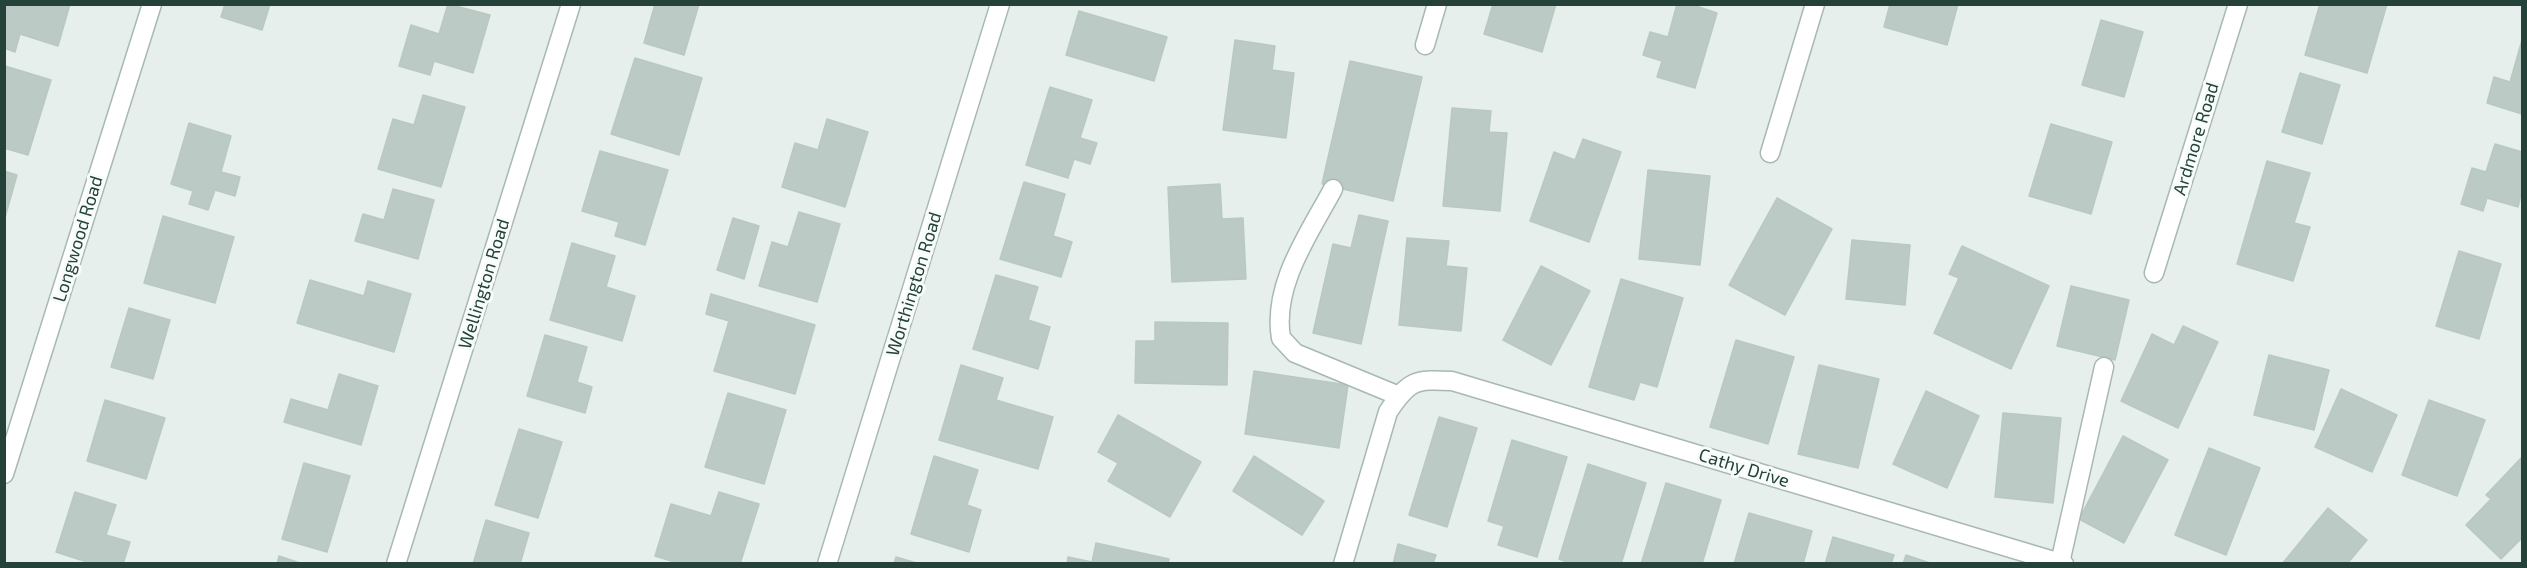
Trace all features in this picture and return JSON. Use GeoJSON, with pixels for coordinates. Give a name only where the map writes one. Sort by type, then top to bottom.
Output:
{"type":"FeatureCollection","features":[{"type":"Feature","properties":{"kind":"street","name":"Longwood Road"},"geometry":{"type":"LineString","coordinates":[[4,474],[152,4]]}},
{"type":"Feature","properties":{"kind":"street","name":"Wellington Road"},"geometry":{"type":"LineString","coordinates":[[396,564],[571,4]]}},
{"type":"Feature","properties":{"kind":"street","name":"Worthington Road"},"geometry":{"type":"LineString","coordinates":[[827,564],[1000,4]]}},
{"type":"Feature","properties":{"kind":"street"},"geometry":{"type":"LineString","coordinates":[[1425,45],[1437,4]]}},
{"type":"Feature","properties":{"kind":"street"},"geometry":{"type":"LineString","coordinates":[[1770,153],[1815,4]]}},
{"type":"Feature","properties":{"kind":"street","name":"Ardmore Road"},"geometry":{"type":"LineString","coordinates":[[2154,273],[2238,4]]}},
{"type":"Feature","properties":{"kind":"street"},"geometry":{"type":"LineString","coordinates":[[1333,189],[1288,278],[1279,314],[1281,338],[1296,353],[1399,396],[1388,412],[1343,564]]}},
{"type":"Feature","properties":{"kind":"street"},"geometry":{"type":"LineString","coordinates":[[2062,563],[2104,367]]}},
{"type":"Feature","properties":{"kind":"street","name":"Cathy Drive"},"geometry":{"type":"LineString","coordinates":[[1399,396],[1423,379],[1463,384],[2062,563]]}},
{"type":"Feature","properties":{"kind":"building"},"geometry":{"type":"Polygon","coordinates":[[[5,4],[70,4],[58,46],[20,34],[15,52],[4,48],[5,4]]]}},
{"type":"Feature","properties":{"kind":"building"},"geometry":{"type":"Polygon","coordinates":[[[225,4],[270,4],[262,30],[221,17],[225,4]]]}},
{"type":"Feature","properties":{"kind":"building"},"geometry":{"type":"Polygon","coordinates":[[[448,4],[490,15],[473,73],[434,61],[430,75],[399,66],[411,25],[439,34],[448,4]]]}},
{"type":"Feature","properties":{"kind":"building"},"geometry":{"type":"Polygon","coordinates":[[[655,4],[699,4],[684,55],[644,43],[655,4]]]}},
{"type":"Feature","properties":{"kind":"building"},"geometry":{"type":"Polygon","coordinates":[[[1493,4],[1556,4],[1542,52],[1484,34],[1493,4]]]}},
{"type":"Feature","properties":{"kind":"building"},"geometry":{"type":"Polygon","coordinates":[[[1677,4],[1690,4],[1717,13],[1695,88],[1657,77],[1662,61],[1643,55],[1650,32],[1668,37],[1677,4]]]}},
{"type":"Feature","properties":{"kind":"building"},"geometry":{"type":"Polygon","coordinates":[[[1890,4],[1958,4],[1947,45],[1884,27],[1890,4]]]}},
{"type":"Feature","properties":{"kind":"building"},"geometry":{"type":"Polygon","coordinates":[[[2320,4],[2387,4],[2367,73],[2305,55],[2320,4]]]}},
{"type":"Feature","properties":{"kind":"building"},"geometry":{"type":"Polygon","coordinates":[[[1079,11],[1167,37],[1154,81],[1066,55],[1079,11]]]}},
{"type":"Feature","properties":{"kind":"building"},"geometry":{"type":"Polygon","coordinates":[[[2101,20],[2143,32],[2124,97],[2082,85],[2101,20]]]}},
{"type":"Feature","properties":{"kind":"building"},"geometry":{"type":"Polygon","coordinates":[[[1235,40],[1275,46],[1272,70],[1294,73],[1286,138],[1223,130],[1235,40]]]}},
{"type":"Feature","properties":{"kind":"building"},"geometry":{"type":"Polygon","coordinates":[[[2522,40],[2522,114],[2487,103],[2494,77],[2510,82],[2522,40]]]}},
{"type":"Feature","properties":{"kind":"building"},"geometry":{"type":"Polygon","coordinates":[[[635,58],[702,78],[679,155],[611,134],[635,58]]]}},
{"type":"Feature","properties":{"kind":"building"},"geometry":{"type":"Polygon","coordinates":[[[1350,61],[1422,77],[1393,201],[1322,184],[1350,61]]]}},
{"type":"Feature","properties":{"kind":"building"},"geometry":{"type":"Polygon","coordinates":[[[5,66],[51,80],[28,155],[4,148],[5,66]]]}},
{"type":"Feature","properties":{"kind":"building"},"geometry":{"type":"Polygon","coordinates":[[[2300,73],[2340,85],[2322,144],[2282,132],[2300,73]]]}},
{"type":"Feature","properties":{"kind":"building"},"geometry":{"type":"Polygon","coordinates":[[[1050,87],[1092,100],[1080,138],[1097,143],[1090,164],[1074,159],[1068,178],[1026,165],[1050,87]]]}},
{"type":"Feature","properties":{"kind":"building"},"geometry":{"type":"Polygon","coordinates":[[[423,95],[465,107],[441,187],[378,169],[393,119],[414,125],[423,95]]]}},
{"type":"Feature","properties":{"kind":"building"},"geometry":{"type":"Polygon","coordinates":[[[1452,108],[1491,111],[1489,132],[1507,133],[1500,211],[1443,206],[1452,108]]]}},
{"type":"Feature","properties":{"kind":"building"},"geometry":{"type":"Polygon","coordinates":[[[827,119],[868,132],[845,207],[782,187],[795,143],[818,150],[827,119]]]}},
{"type":"Feature","properties":{"kind":"building"},"geometry":{"type":"Polygon","coordinates":[[[189,123],[231,136],[221,172],[240,177],[235,196],[215,190],[208,210],[189,204],[193,191],[171,184],[189,123]]]}},
{"type":"Feature","properties":{"kind":"building"},"geometry":{"type":"Polygon","coordinates":[[[2051,124],[2112,142],[2091,214],[2029,196],[2051,124]]]}},
{"type":"Feature","properties":{"kind":"building"},"geometry":{"type":"Polygon","coordinates":[[[1583,139],[1621,152],[1589,242],[1530,221],[1554,152],[1575,160],[1583,139]]]}},
{"type":"Feature","properties":{"kind":"building"},"geometry":{"type":"Polygon","coordinates":[[[2495,144],[2522,152],[2522,191],[2518,207],[2487,198],[2483,211],[2461,204],[2472,168],[2486,172],[2495,144]]]}},
{"type":"Feature","properties":{"kind":"building"},"geometry":{"type":"Polygon","coordinates":[[[600,151],[668,170],[645,245],[615,236],[619,222],[582,211],[600,151]]]}},
{"type":"Feature","properties":{"kind":"building"},"geometry":{"type":"Polygon","coordinates":[[[2267,161],[2310,173],[2294,223],[2310,227],[2293,281],[2237,264],[2267,161]]]}},
{"type":"Feature","properties":{"kind":"building"},"geometry":{"type":"Polygon","coordinates":[[[1648,170],[1710,176],[1700,265],[1639,259],[1648,170]]]}},
{"type":"Feature","properties":{"kind":"building"},"geometry":{"type":"Polygon","coordinates":[[[4,171],[17,175],[4,221],[4,171]]]}},
{"type":"Feature","properties":{"kind":"building"},"geometry":{"type":"Polygon","coordinates":[[[1024,182],[1065,194],[1053,236],[1072,242],[1061,277],[1000,259],[1024,182]]]}},
{"type":"Feature","properties":{"kind":"building"},"geometry":{"type":"Polygon","coordinates":[[[1220,184],[1222,219],[1243,218],[1246,279],[1172,282],[1168,187],[1220,184]]]}},
{"type":"Feature","properties":{"kind":"building"},"geometry":{"type":"Polygon","coordinates":[[[393,189],[434,200],[418,259],[355,241],[363,214],[384,220],[393,189]]]}},
{"type":"Feature","properties":{"kind":"building"},"geometry":{"type":"Polygon","coordinates":[[[1777,198],[1832,229],[1785,315],[1729,285],[1777,198]]]}},
{"type":"Feature","properties":{"kind":"building"},"geometry":{"type":"Polygon","coordinates":[[[799,212],[840,224],[817,302],[759,286],[772,242],[788,247],[799,212]]]}},
{"type":"Feature","properties":{"kind":"building"},"geometry":{"type":"Polygon","coordinates":[[[1359,215],[1388,221],[1361,344],[1313,333],[1333,244],[1351,248],[1359,215]]]}},
{"type":"Feature","properties":{"kind":"building"},"geometry":{"type":"Polygon","coordinates":[[[163,216],[234,237],[215,303],[144,283],[163,216]]]}},
{"type":"Feature","properties":{"kind":"building"},"geometry":{"type":"Polygon","coordinates":[[[733,218],[759,226],[744,279],[717,270],[733,218]]]}},
{"type":"Feature","properties":{"kind":"building"},"geometry":{"type":"Polygon","coordinates":[[[1407,238],[1449,241],[1446,266],[1467,268],[1461,331],[1399,325],[1407,238]]]}},
{"type":"Feature","properties":{"kind":"building"},"geometry":{"type":"Polygon","coordinates":[[[1852,240],[1910,245],[1905,305],[1846,299],[1852,240]]]}},
{"type":"Feature","properties":{"kind":"building"},"geometry":{"type":"Polygon","coordinates":[[[572,243],[615,256],[606,287],[635,296],[622,341],[550,320],[572,243]]]}},
{"type":"Feature","properties":{"kind":"building"},"geometry":{"type":"Polygon","coordinates":[[[1962,246],[2049,286],[2011,369],[1934,333],[1959,278],[1949,274],[1962,246]]]}},
{"type":"Feature","properties":{"kind":"building"},"geometry":{"type":"Polygon","coordinates":[[[2459,251],[2501,264],[2479,339],[2436,326],[2459,251]]]}},
{"type":"Feature","properties":{"kind":"building"},"geometry":{"type":"Polygon","coordinates":[[[1541,266],[1590,291],[1551,365],[1503,340],[1541,266]]]}},
{"type":"Feature","properties":{"kind":"building"},"geometry":{"type":"Polygon","coordinates":[[[996,275],[1038,287],[1028,320],[1050,327],[1038,369],[973,349],[996,275]]]}},
{"type":"Feature","properties":{"kind":"building"},"geometry":{"type":"Polygon","coordinates":[[[1621,279],[1683,298],[1657,387],[1640,382],[1634,400],[1589,387],[1621,279]]]}},
{"type":"Feature","properties":{"kind":"building"},"geometry":{"type":"Polygon","coordinates":[[[310,280],[364,296],[368,281],[411,294],[394,352],[297,323],[310,280]]]}},
{"type":"Feature","properties":{"kind":"building"},"geometry":{"type":"Polygon","coordinates":[[[2071,286],[2129,300],[2115,360],[2057,346],[2071,286]]]}},
{"type":"Feature","properties":{"kind":"building"},"geometry":{"type":"Polygon","coordinates":[[[711,294],[815,325],[795,394],[714,371],[729,321],[706,314],[711,294]]]}},
{"type":"Feature","properties":{"kind":"building"},"geometry":{"type":"Polygon","coordinates":[[[129,308],[170,320],[153,379],[111,367],[129,308]]]}},
{"type":"Feature","properties":{"kind":"building"},"geometry":{"type":"Polygon","coordinates":[[[1155,322],[1228,323],[1227,385],[1135,383],[1136,341],[1155,341],[1155,322]]]}},
{"type":"Feature","properties":{"kind":"building"},"geometry":{"type":"Polygon","coordinates":[[[2183,326],[2218,342],[2178,428],[2121,401],[2152,334],[2174,345],[2183,326]]]}},
{"type":"Feature","properties":{"kind":"building"},"geometry":{"type":"Polygon","coordinates":[[[545,335],[587,347],[577,382],[592,387],[585,413],[527,396],[545,335]]]}},
{"type":"Feature","properties":{"kind":"building"},"geometry":{"type":"Polygon","coordinates":[[[1736,340],[1794,357],[1768,444],[1710,427],[1736,340]]]}},
{"type":"Feature","properties":{"kind":"building"},"geometry":{"type":"Polygon","coordinates":[[[2269,355],[2329,370],[2314,430],[2254,415],[2269,355]]]}},
{"type":"Feature","properties":{"kind":"building"},"geometry":{"type":"Polygon","coordinates":[[[961,365],[1003,378],[996,400],[1053,417],[1038,469],[939,440],[961,365]]]}},
{"type":"Feature","properties":{"kind":"building"},"geometry":{"type":"Polygon","coordinates":[[[1819,365],[1879,379],[1858,468],[1798,454],[1819,365]]]}},
{"type":"Feature","properties":{"kind":"building"},"geometry":{"type":"Polygon","coordinates":[[[1254,371],[1348,385],[1339,448],[1245,434],[1254,371]]]}},
{"type":"Feature","properties":{"kind":"building"},"geometry":{"type":"Polygon","coordinates":[[[339,374],[378,386],[361,445],[284,422],[291,399],[328,410],[339,374]]]}},
{"type":"Feature","properties":{"kind":"building"},"geometry":{"type":"Polygon","coordinates":[[[2341,389],[2397,415],[2372,472],[2315,447],[2341,389]]]}},
{"type":"Feature","properties":{"kind":"building"},"geometry":{"type":"Polygon","coordinates":[[[1926,391],[1979,416],[1947,488],[1893,464],[1926,391]]]}},
{"type":"Feature","properties":{"kind":"building"},"geometry":{"type":"Polygon","coordinates":[[[728,393],[786,410],[764,484],[705,467],[728,393]]]}},
{"type":"Feature","properties":{"kind":"building"},"geometry":{"type":"Polygon","coordinates":[[[105,400],[165,418],[146,479],[87,461],[105,400]]]}},
{"type":"Feature","properties":{"kind":"building"},"geometry":{"type":"Polygon","coordinates":[[[2429,400],[2485,420],[2457,496],[2402,475],[2429,400]]]}},
{"type":"Feature","properties":{"kind":"building"},"geometry":{"type":"Polygon","coordinates":[[[2003,413],[2061,418],[2053,503],[1995,497],[2003,413]]]}},
{"type":"Feature","properties":{"kind":"building"},"geometry":{"type":"Polygon","coordinates":[[[1118,415],[1201,462],[1170,517],[1108,481],[1118,463],[1098,452],[1118,415]]]}},
{"type":"Feature","properties":{"kind":"building"},"geometry":{"type":"Polygon","coordinates":[[[1439,417],[1477,428],[1447,527],[1409,515],[1439,417]]]}},
{"type":"Feature","properties":{"kind":"building"},"geometry":{"type":"Polygon","coordinates":[[[519,429],[562,442],[538,518],[495,505],[519,429]]]}},
{"type":"Feature","properties":{"kind":"building"},"geometry":{"type":"Polygon","coordinates":[[[2123,436],[2168,460],[2124,543],[2079,519],[2123,436]]]}},
{"type":"Feature","properties":{"kind":"building"},"geometry":{"type":"Polygon","coordinates":[[[1512,440],[1567,457],[1537,557],[1498,545],[1504,526],[1488,521],[1512,440]]]}},
{"type":"Feature","properties":{"kind":"building"},"geometry":{"type":"Polygon","coordinates":[[[2209,448],[2260,468],[2226,555],[2175,535],[2209,448]]]}},
{"type":"Feature","properties":{"kind":"building"},"geometry":{"type":"Polygon","coordinates":[[[934,456],[978,470],[967,505],[981,510],[969,552],[911,534],[934,456]]]}},
{"type":"Feature","properties":{"kind":"building"},"geometry":{"type":"Polygon","coordinates":[[[1254,456],[1324,501],[1302,535],[1233,491],[1254,456]]]}},
{"type":"Feature","properties":{"kind":"building"},"geometry":{"type":"Polygon","coordinates":[[[2522,457],[2522,538],[2501,559],[2466,525],[2491,499],[2486,495],[2522,457]]]}},
{"type":"Feature","properties":{"kind":"building"},"geometry":{"type":"Polygon","coordinates":[[[304,463],[350,476],[327,552],[282,539],[304,463]]]}},
{"type":"Feature","properties":{"kind":"building"},"geometry":{"type":"Polygon","coordinates":[[[1588,464],[1646,483],[1621,564],[1572,564],[1559,559],[1588,464]]]}},
{"type":"Feature","properties":{"kind":"building"},"geometry":{"type":"Polygon","coordinates":[[[1666,483],[1721,500],[1702,564],[1641,564],[1666,483]]]}},
{"type":"Feature","properties":{"kind":"building"},"geometry":{"type":"Polygon","coordinates":[[[75,492],[116,505],[106,535],[130,542],[123,564],[93,564],[56,552],[75,492]]]}},
{"type":"Feature","properties":{"kind":"building"},"geometry":{"type":"Polygon","coordinates":[[[719,492],[759,504],[740,564],[681,564],[655,556],[671,504],[711,516],[719,492]]]}},
{"type":"Feature","properties":{"kind":"building"},"geometry":{"type":"Polygon","coordinates":[[[2328,508],[2367,540],[2347,564],[2282,564],[2328,508]]]}},
{"type":"Feature","properties":{"kind":"building"},"geometry":{"type":"Polygon","coordinates":[[[1749,513],[1812,531],[1803,564],[1734,564],[1749,513]]]}},
{"type":"Feature","properties":{"kind":"building"},"geometry":{"type":"Polygon","coordinates":[[[486,520],[529,533],[520,564],[473,564],[486,520]]]}},
{"type":"Feature","properties":{"kind":"building"},"geometry":{"type":"Polygon","coordinates":[[[1833,537],[1894,555],[1891,564],[1825,564],[1833,537]]]}},
{"type":"Feature","properties":{"kind":"building"},"geometry":{"type":"Polygon","coordinates":[[[1096,543],[1169,559],[1168,564],[1067,564],[1068,557],[1092,562],[1096,543]]]}},
{"type":"Feature","properties":{"kind":"building"},"geometry":{"type":"Polygon","coordinates":[[[1398,544],[1436,555],[1433,564],[1393,564],[1398,544]]]}},
{"type":"Feature","properties":{"kind":"building"},"geometry":{"type":"Polygon","coordinates":[[[1906,555],[1933,564],[1903,564],[1906,555]]]}},
{"type":"Feature","properties":{"kind":"building"},"geometry":{"type":"Polygon","coordinates":[[[279,556],[303,564],[277,564],[279,556]]]}},
{"type":"Feature","properties":{"kind":"building"},"geometry":{"type":"Polygon","coordinates":[[[896,557],[920,564],[894,564],[896,557]]]}}]}
